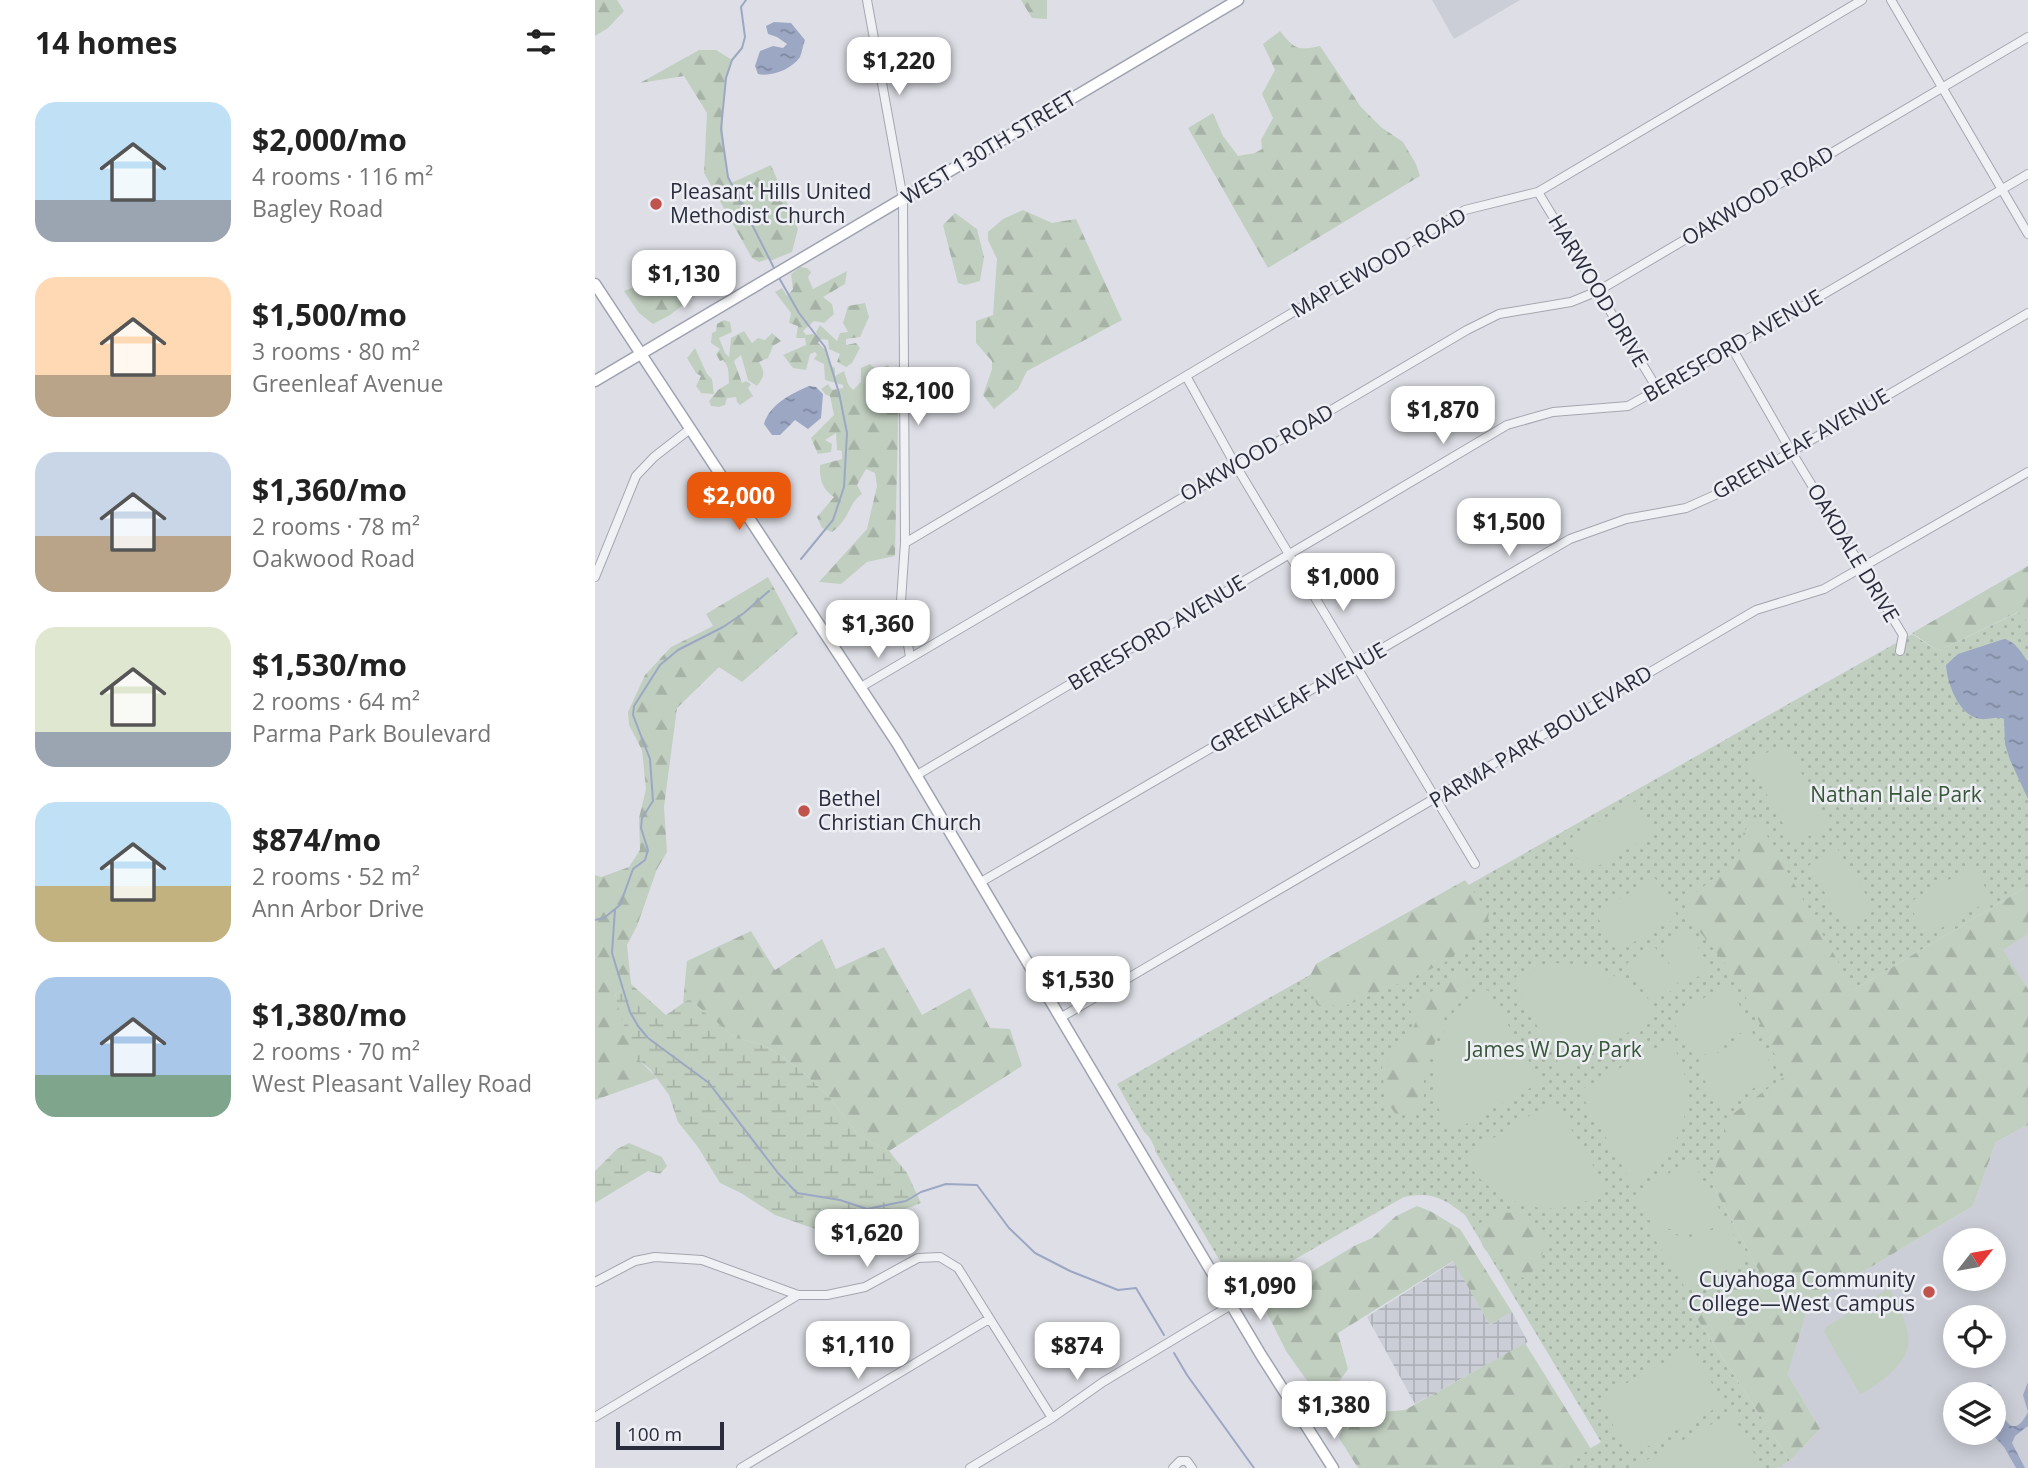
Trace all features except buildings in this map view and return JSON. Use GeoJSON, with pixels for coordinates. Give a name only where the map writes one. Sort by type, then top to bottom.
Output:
{"type":"FeatureCollection","features":[{"type":"Feature","properties":{"kind":"main road","name":"WEST 130TH STREET"},"geometry":{"type":"LineString","coordinates":[[595,381],[1238,0]]}},
{"type":"Feature","properties":{"kind":"main road"},"geometry":{"type":"LineString","coordinates":[[595,284],[917,775],[1231,1305],[1333,1468]]}},
{"type":"Feature","properties":{"kind":"street"},"geometry":{"type":"LineString","coordinates":[[867,0],[902,199],[905,544],[901,601],[910,657]]}},
{"type":"Feature","properties":{"kind":"street","name":"MAPLEWOOD ROAD"},"geometry":{"type":"LineString","coordinates":[[905,544],[1465,210],[1538,192],[1862,0]]}},
{"type":"Feature","properties":{"kind":"street"},"geometry":{"type":"LineString","coordinates":[[1891,0],[2028,234]]}},
{"type":"Feature","properties":{"kind":"street","name":"OAKWOOD ROAD"},"geometry":{"type":"LineString","coordinates":[[861,687],[1499,314],[1571,302],[1598,291],[2028,37]]}},
{"type":"Feature","properties":{"kind":"street","name":"BERESFORD AVENUE"},"geometry":{"type":"LineString","coordinates":[[917,775],[1507,425],[1553,411],[1627,406],[1732,348],[2028,174]]}},
{"type":"Feature","properties":{"kind":"street","name":"HARWOOD DRIVE"},"geometry":{"type":"LineString","coordinates":[[1538,192],[1658,390]]}},
{"type":"Feature","properties":{"kind":"street","name":"GREENLEAF AVENUE"},"geometry":{"type":"LineString","coordinates":[[981,882],[1570,539],[1626,519],[1686,508],[1724,491],[2028,313]]}},
{"type":"Feature","properties":{"kind":"street","name":"OAKDALE DRIVE"},"geometry":{"type":"LineString","coordinates":[[1732,348],[1903,635],[1901,651]]}},
{"type":"Feature","properties":{"kind":"street"},"geometry":{"type":"LineString","coordinates":[[1186,376],[1236,466],[1475,864]]}},
{"type":"Feature","properties":{"kind":"street"},"geometry":{"type":"LineString","coordinates":[[595,577],[636,477],[654,457],[690,429]]}},
{"type":"Feature","properties":{"kind":"street","name":"PARMA PARK BOULEVARD"},"geometry":{"type":"LineString","coordinates":[[1061,1018],[1756,610],[1824,589],[2028,472]]}},
{"type":"Feature","properties":{"kind":"street"},"geometry":{"type":"LineString","coordinates":[[595,1282],[635,1261],[656,1257],[679,1258],[702,1260],[798,1295],[827,1294],[865,1287],[918,1258],[940,1256],[958,1268],[1052,1419]]}},
{"type":"Feature","properties":{"kind":"street"},"geometry":{"type":"LineString","coordinates":[[595,1417],[798,1295]]}},
{"type":"Feature","properties":{"kind":"street"},"geometry":{"type":"LineString","coordinates":[[970,1468],[1052,1419],[1103,1382],[1231,1305]]}},
{"type":"Feature","properties":{"kind":"street"},"geometry":{"type":"LineString","coordinates":[[741,1468],[989,1319]]}},
{"type":"Feature","properties":{"kind":"street"},"geometry":{"type":"LineString","coordinates":[[1173,1468],[1180,1461],[1187,1461],[1192,1468]]}},
{"type":"Feature","properties":{"kind":"shaded area"},"geometry":{"type":"Polygon","coordinates":[[[1432,0],[1520,0],[1454,39],[1432,0]]]}},
{"type":"Feature","properties":{"kind":"shaded area"},"geometry":{"type":"Polygon","coordinates":[[[2028,934],[2028,989],[2002,950],[2028,934]]]}},
{"type":"Feature","properties":{"kind":"shaded area","name":"Cuyahoga Community College—West Campus"},"geometry":{"type":"Polygon","coordinates":[[[2028,1125],[2028,1468],[1777,1468],[1790,1461],[1820,1429],[1788,1374],[1809,1304],[1973,1206],[1996,1142],[2028,1125]]]}},
{"type":"Feature","properties":{"kind":"shaded area"},"geometry":{"type":"Polygon","coordinates":[[[1454,1261],[1490,1325],[1512,1312],[1528,1342],[1415,1404],[1367,1317],[1454,1261]]]}},
{"type":"Feature","properties":{"kind":"green space"},"geometry":{"type":"Polygon","coordinates":[[[595,0],[617,0],[624,11],[608,28],[595,36],[595,0]]]}},
{"type":"Feature","properties":{"kind":"green space"},"geometry":{"type":"Polygon","coordinates":[[[1021,0],[1047,0],[1047,19],[1032,18],[1021,0]]]}},
{"type":"Feature","properties":{"kind":"green space"},"geometry":{"type":"Polygon","coordinates":[[[1280,31],[1297,47],[1320,46],[1361,107],[1381,127],[1403,142],[1420,176],[1268,268],[1188,128],[1213,113],[1223,136],[1238,156],[1262,149],[1261,140],[1273,118],[1262,94],[1275,70],[1263,44],[1280,31]]]}},
{"type":"Feature","properties":{"kind":"green space"},"geometry":{"type":"Polygon","coordinates":[[[699,50],[716,50],[732,60],[723,104],[723,133],[731,183],[771,165],[798,229],[792,252],[770,261],[768,259],[759,262],[752,258],[704,173],[707,113],[684,76],[640,83],[699,50]]]}},
{"type":"Feature","properties":{"kind":"green space"},"geometry":{"type":"Polygon","coordinates":[[[1023,210],[1052,223],[1076,219],[1122,320],[1027,371],[1018,389],[994,409],[983,395],[992,361],[976,343],[976,321],[993,315],[997,259],[988,240],[988,232],[1003,219],[1023,210]]]}},
{"type":"Feature","properties":{"kind":"green space"},"geometry":{"type":"Polygon","coordinates":[[[955,213],[977,229],[984,257],[980,281],[965,285],[958,283],[943,225],[955,213]]]}},
{"type":"Feature","properties":{"kind":"green space"},"geometry":{"type":"Polygon","coordinates":[[[684,267],[698,293],[670,315],[653,324],[639,313],[624,291],[684,267]]]}},
{"type":"Feature","properties":{"kind":"green space"},"geometry":{"type":"Polygon","coordinates":[[[800,267],[811,272],[808,277],[813,289],[847,271],[845,284],[823,297],[832,304],[834,314],[824,323],[814,321],[803,331],[806,335],[813,334],[818,337],[816,332],[820,325],[837,341],[840,333],[848,332],[843,323],[848,306],[865,303],[869,317],[860,337],[846,339],[846,345],[856,343],[860,348],[852,363],[846,367],[837,362],[840,354],[829,349],[828,340],[820,339],[818,343],[826,350],[831,366],[835,368],[835,376],[844,371],[853,390],[861,382],[861,368],[870,364],[877,370],[888,365],[899,382],[895,556],[867,562],[841,584],[819,582],[867,529],[877,486],[875,473],[866,469],[857,485],[862,494],[854,501],[842,522],[832,532],[822,528],[817,517],[834,497],[822,483],[820,465],[842,459],[842,451],[837,450],[836,433],[825,440],[832,444],[831,452],[818,454],[811,438],[834,415],[830,396],[821,389],[828,384],[832,390],[843,388],[843,385],[825,380],[824,364],[814,359],[817,355],[815,352],[810,354],[806,370],[793,368],[783,355],[806,345],[805,338],[796,338],[798,326],[789,323],[791,313],[775,292],[782,288],[787,296],[793,289],[791,274],[800,267]]]}},
{"type":"Feature","properties":{"kind":"green space"},"geometry":{"type":"Polygon","coordinates":[[[724,320],[730,322],[732,332],[719,338],[729,357],[731,338],[744,331],[752,343],[758,338],[765,340],[772,333],[781,341],[773,346],[768,358],[759,362],[763,374],[757,386],[748,380],[741,355],[734,361],[742,383],[746,381],[751,384],[748,388],[753,396],[740,405],[736,397],[727,398],[725,405],[719,407],[711,406],[709,401],[718,390],[729,383],[728,371],[723,360],[720,361],[716,354],[720,349],[711,343],[717,324],[724,320]]]}},
{"type":"Feature","properties":{"kind":"green space"},"geometry":{"type":"Polygon","coordinates":[[[695,348],[712,379],[714,394],[701,393],[696,386],[701,376],[696,373],[687,358],[695,348]]]}},
{"type":"Feature","properties":{"kind":"green space"},"geometry":{"type":"Polygon","coordinates":[[[2028,566],[2028,622],[2018,612],[1938,651],[1912,633],[2028,566]]]}},
{"type":"Feature","properties":{"kind":"green space"},"geometry":{"type":"Polygon","coordinates":[[[768,577],[798,633],[742,682],[719,667],[677,708],[664,807],[667,852],[657,869],[637,926],[627,945],[631,984],[615,994],[635,1056],[657,1078],[595,1100],[595,875],[601,877],[629,867],[640,850],[639,818],[646,789],[642,750],[629,725],[628,712],[645,675],[671,647],[713,626],[706,614],[768,577]]]}},
{"type":"Feature","properties":{"kind":"green space","name":"James W Day Park"},"geometry":{"type":"Polygon","coordinates":[[[2019,612],[2028,622],[2028,886],[1854,990],[1712,1184],[1759,1271],[1694,1314],[1790,1461],[1777,1468],[1558,1468],[1601,1442],[1465,1215],[1437,1197],[1404,1197],[1241,1290],[1236,1288],[1117,1084],[1912,634],[1938,651],[2019,612]]]}},
{"type":"Feature","properties":{"kind":"green space"},"geometry":{"type":"Polygon","coordinates":[[[1785,743],[1830,825],[1794,844],[1749,762],[1785,743]]]}},
{"type":"Feature","properties":{"kind":"green space"},"geometry":{"type":"Polygon","coordinates":[[[1635,801],[1654,834],[1586,873],[1567,840],[1635,801]]]}},
{"type":"Feature","properties":{"kind":"green space"},"geometry":{"type":"Polygon","coordinates":[[[1755,814],[1854,990],[2028,886],[2028,934],[2003,950],[2028,989],[2028,1125],[1996,1142],[1973,1206],[1809,1304],[1788,1374],[1820,1429],[1790,1461],[1694,1314],[1759,1271],[1712,1184],[1727,1118],[1784,1077],[1749,1003],[1723,961],[1696,926],[1684,902],[1738,859],[1743,834],[1755,814]]]}},
{"type":"Feature","properties":{"kind":"green space"},"geometry":{"type":"Polygon","coordinates":[[[1837,848],[1875,909],[1846,927],[1808,866],[1837,848]]]}},
{"type":"Feature","properties":{"kind":"green space"},"geometry":{"type":"Polygon","coordinates":[[[1973,866],[1992,899],[1927,936],[1908,903],[1973,866]]]}},
{"type":"Feature","properties":{"kind":"green space"},"geometry":{"type":"Polygon","coordinates":[[[1655,878],[1678,917],[1618,951],[1595,913],[1655,878]]]}},
{"type":"Feature","properties":{"kind":"green space"},"geometry":{"type":"Polygon","coordinates":[[[1465,880],[1489,912],[1486,931],[1444,963],[1398,984],[1345,1006],[1317,1005],[1307,982],[1316,964],[1465,880]]]}},
{"type":"Feature","properties":{"kind":"green space"},"geometry":{"type":"Polygon","coordinates":[[[1687,929],[1711,969],[1682,986],[1659,946],[1687,929]]]}},
{"type":"Feature","properties":{"kind":"green space"},"geometry":{"type":"Polygon","coordinates":[[[751,931],[775,970],[822,939],[836,969],[884,947],[922,1015],[970,988],[990,1028],[1010,1029],[1022,1066],[889,1151],[858,1135],[832,1100],[801,1070],[769,1048],[733,1036],[689,999],[683,1003],[687,961],[751,931]]]}},
{"type":"Feature","properties":{"kind":"green space"},"geometry":{"type":"Polygon","coordinates":[[[1655,947],[1679,986],[1651,1003],[1627,963],[1655,947]]]}},
{"type":"Feature","properties":{"kind":"green space"},"geometry":{"type":"Polygon","coordinates":[[[1556,963],[1586,966],[1613,975],[1637,992],[1654,1017],[1563,1071],[1511,980],[1529,970],[1556,963]]]}},
{"type":"Feature","properties":{"kind":"green space"},"geometry":{"type":"Polygon","coordinates":[[[1462,973],[1472,990],[1442,1021],[1424,1076],[1424,1099],[1412,1117],[1395,1113],[1385,1100],[1382,1067],[1410,1035],[1416,1022],[1408,1006],[1462,973]]]}},
{"type":"Feature","properties":{"kind":"green space"},"geometry":{"type":"Polygon","coordinates":[[[631,984],[666,1015],[689,999],[733,1036],[769,1048],[801,1070],[832,1100],[858,1135],[889,1151],[907,1173],[921,1203],[851,1230],[824,1232],[775,1215],[720,1183],[698,1147],[678,1122],[669,1095],[650,1069],[635,1057],[615,994],[631,984]]]}},
{"type":"Feature","properties":{"kind":"green space"},"geometry":{"type":"Polygon","coordinates":[[[1727,984],[1752,1026],[1696,1060],[1671,1018],[1727,984]]]}},
{"type":"Feature","properties":{"kind":"green space"},"geometry":{"type":"Polygon","coordinates":[[[1488,990],[1541,1082],[1450,1133],[1435,1097],[1433,1081],[1437,1050],[1443,1034],[1462,1008],[1488,990]]]}},
{"type":"Feature","properties":{"kind":"green space"},"geometry":{"type":"Polygon","coordinates":[[[1752,1032],[1777,1074],[1721,1108],[1696,1066],[1752,1032]]]}},
{"type":"Feature","properties":{"kind":"green space"},"geometry":{"type":"Polygon","coordinates":[[[1670,1040],[1685,1076],[1687,1092],[1683,1123],[1669,1152],[1646,1175],[1632,1183],[1579,1091],[1670,1040]]]}},
{"type":"Feature","properties":{"kind":"green space"},"geometry":{"type":"Polygon","coordinates":[[[1554,1101],[1608,1190],[1572,1206],[1541,1208],[1525,1205],[1496,1192],[1483,1182],[1464,1156],[1554,1101]]]}},
{"type":"Feature","properties":{"kind":"green space"},"geometry":{"type":"Polygon","coordinates":[[[629,1143],[662,1157],[667,1166],[660,1174],[648,1171],[595,1203],[595,1171],[617,1149],[629,1143]]]}},
{"type":"Feature","properties":{"kind":"green space"},"geometry":{"type":"Polygon","coordinates":[[[1688,1161],[1694,1164],[1726,1221],[1713,1228],[1686,1232],[1661,1225],[1641,1208],[1635,1195],[1688,1161]]]}},
{"type":"Feature","properties":{"kind":"green space"},"geometry":{"type":"Polygon","coordinates":[[[1417,1206],[1460,1229],[1512,1312],[1490,1325],[1453,1261],[1338,1333],[1348,1369],[1332,1392],[1320,1399],[1286,1351],[1263,1305],[1266,1299],[1372,1238],[1396,1216],[1417,1206]]]}},
{"type":"Feature","properties":{"kind":"green space"},"geometry":{"type":"Polygon","coordinates":[[[1500,1212],[1526,1214],[1547,1240],[1538,1266],[1526,1278],[1510,1276],[1483,1247],[1476,1225],[1500,1212]]]}},
{"type":"Feature","properties":{"kind":"green space"},"geometry":{"type":"Polygon","coordinates":[[[1642,1219],[1684,1237],[1702,1234],[1727,1223],[1747,1259],[1693,1288],[1686,1289],[1642,1219]]]}},
{"type":"Feature","properties":{"kind":"green space"},"geometry":{"type":"Polygon","coordinates":[[[1889,1288],[1906,1326],[1907,1350],[1887,1376],[1860,1394],[1824,1332],[1826,1327],[1889,1288]]]}},
{"type":"Feature","properties":{"kind":"green space"},"geometry":{"type":"Polygon","coordinates":[[[1525,1343],[1591,1449],[1558,1468],[1358,1468],[1339,1438],[1346,1418],[1367,1413],[1405,1410],[1525,1343]]]}},
{"type":"Feature","properties":{"kind":"green space"},"geometry":{"type":"Polygon","coordinates":[[[1692,1347],[1723,1404],[1631,1456],[1598,1399],[1692,1347]]]}},
{"type":"Feature","properties":{"kind":"green space"},"geometry":{"type":"Polygon","coordinates":[[[1732,1413],[1762,1468],[1640,1468],[1638,1465],[1732,1413]]]}},
{"type":"Feature","properties":{"kind":"water"},"geometry":{"type":"Polygon","coordinates":[[[774,22],[791,23],[805,40],[801,55],[792,65],[781,71],[758,74],[755,66],[760,51],[773,46],[783,48],[787,44],[768,34],[766,26],[774,22]]]}},
{"type":"Feature","properties":{"kind":"water"},"geometry":{"type":"Polygon","coordinates":[[[809,386],[816,387],[823,394],[821,418],[808,429],[795,420],[780,435],[772,435],[764,424],[771,411],[788,396],[809,386]]]}},
{"type":"Feature","properties":{"kind":"water"},"geometry":{"type":"Polygon","coordinates":[[[2004,639],[2015,645],[2028,662],[2028,799],[2005,744],[2004,719],[1981,719],[1966,712],[1956,698],[1947,672],[1946,665],[1958,654],[2004,639]]]}},
{"type":"Feature","properties":{"kind":"water"},"geometry":{"type":"Polygon","coordinates":[[[2028,1382],[2028,1412],[2023,1395],[2028,1382]]]}},
{"type":"Feature","properties":{"kind":"water"},"geometry":{"type":"Polygon","coordinates":[[[2028,1412],[2028,1426],[2015,1436],[2012,1443],[2025,1468],[2016,1468],[2002,1445],[2006,1445],[2006,1420],[2015,1426],[2021,1423],[2028,1412]]]}},
{"type":"Feature","properties":{"kind":"waterway"},"geometry":{"type":"LineString","coordinates":[[746,0],[741,7],[745,37],[742,48],[732,60],[726,78],[721,129],[728,177],[774,268]]}},
{"type":"Feature","properties":{"kind":"waterway"},"geometry":{"type":"LineString","coordinates":[[778,276],[799,313],[825,347],[839,393],[847,433],[844,487],[833,520],[801,559]]}},
{"type":"Feature","properties":{"kind":"waterway"},"geometry":{"type":"LineString","coordinates":[[595,920],[604,918],[620,905],[633,869],[645,860],[648,850],[641,828],[642,818],[653,801],[650,759],[633,715],[634,706],[660,665],[678,650],[744,613],[769,591]]}},
{"type":"Feature","properties":{"kind":"waterway"},"geometry":{"type":"LineString","coordinates":[[615,909],[612,953],[630,1012],[638,1026],[648,1038],[709,1083],[778,1173],[797,1193],[840,1200],[867,1209],[906,1201],[921,1192],[946,1184],[977,1185],[1009,1228],[1035,1253],[1070,1271],[1118,1290],[1136,1288],[1164,1335]]}},
{"type":"Feature","properties":{"kind":"waterway"},"geometry":{"type":"LineString","coordinates":[[1174,1353],[1254,1468]]}},
{"type":"Feature","properties":{"kind":"place","name":"Pleasant Hills United Methodist Church"},"geometry":{"type":"Point","coordinates":[656,204]}},
{"type":"Feature","properties":{"kind":"place","name":"Bethel Christian Church"},"geometry":{"type":"Point","coordinates":[804,811]}},
{"type":"Feature","properties":{"kind":"place","name":"Cuyahoga Community College—West Campus"},"geometry":{"type":"Point","coordinates":[1929,1292]}},
{"type":"Feature","properties":{"kind":"park label","name":"Nathan Hale Park"},"geometry":{"type":"Point","coordinates":[1896,795]}}]}
